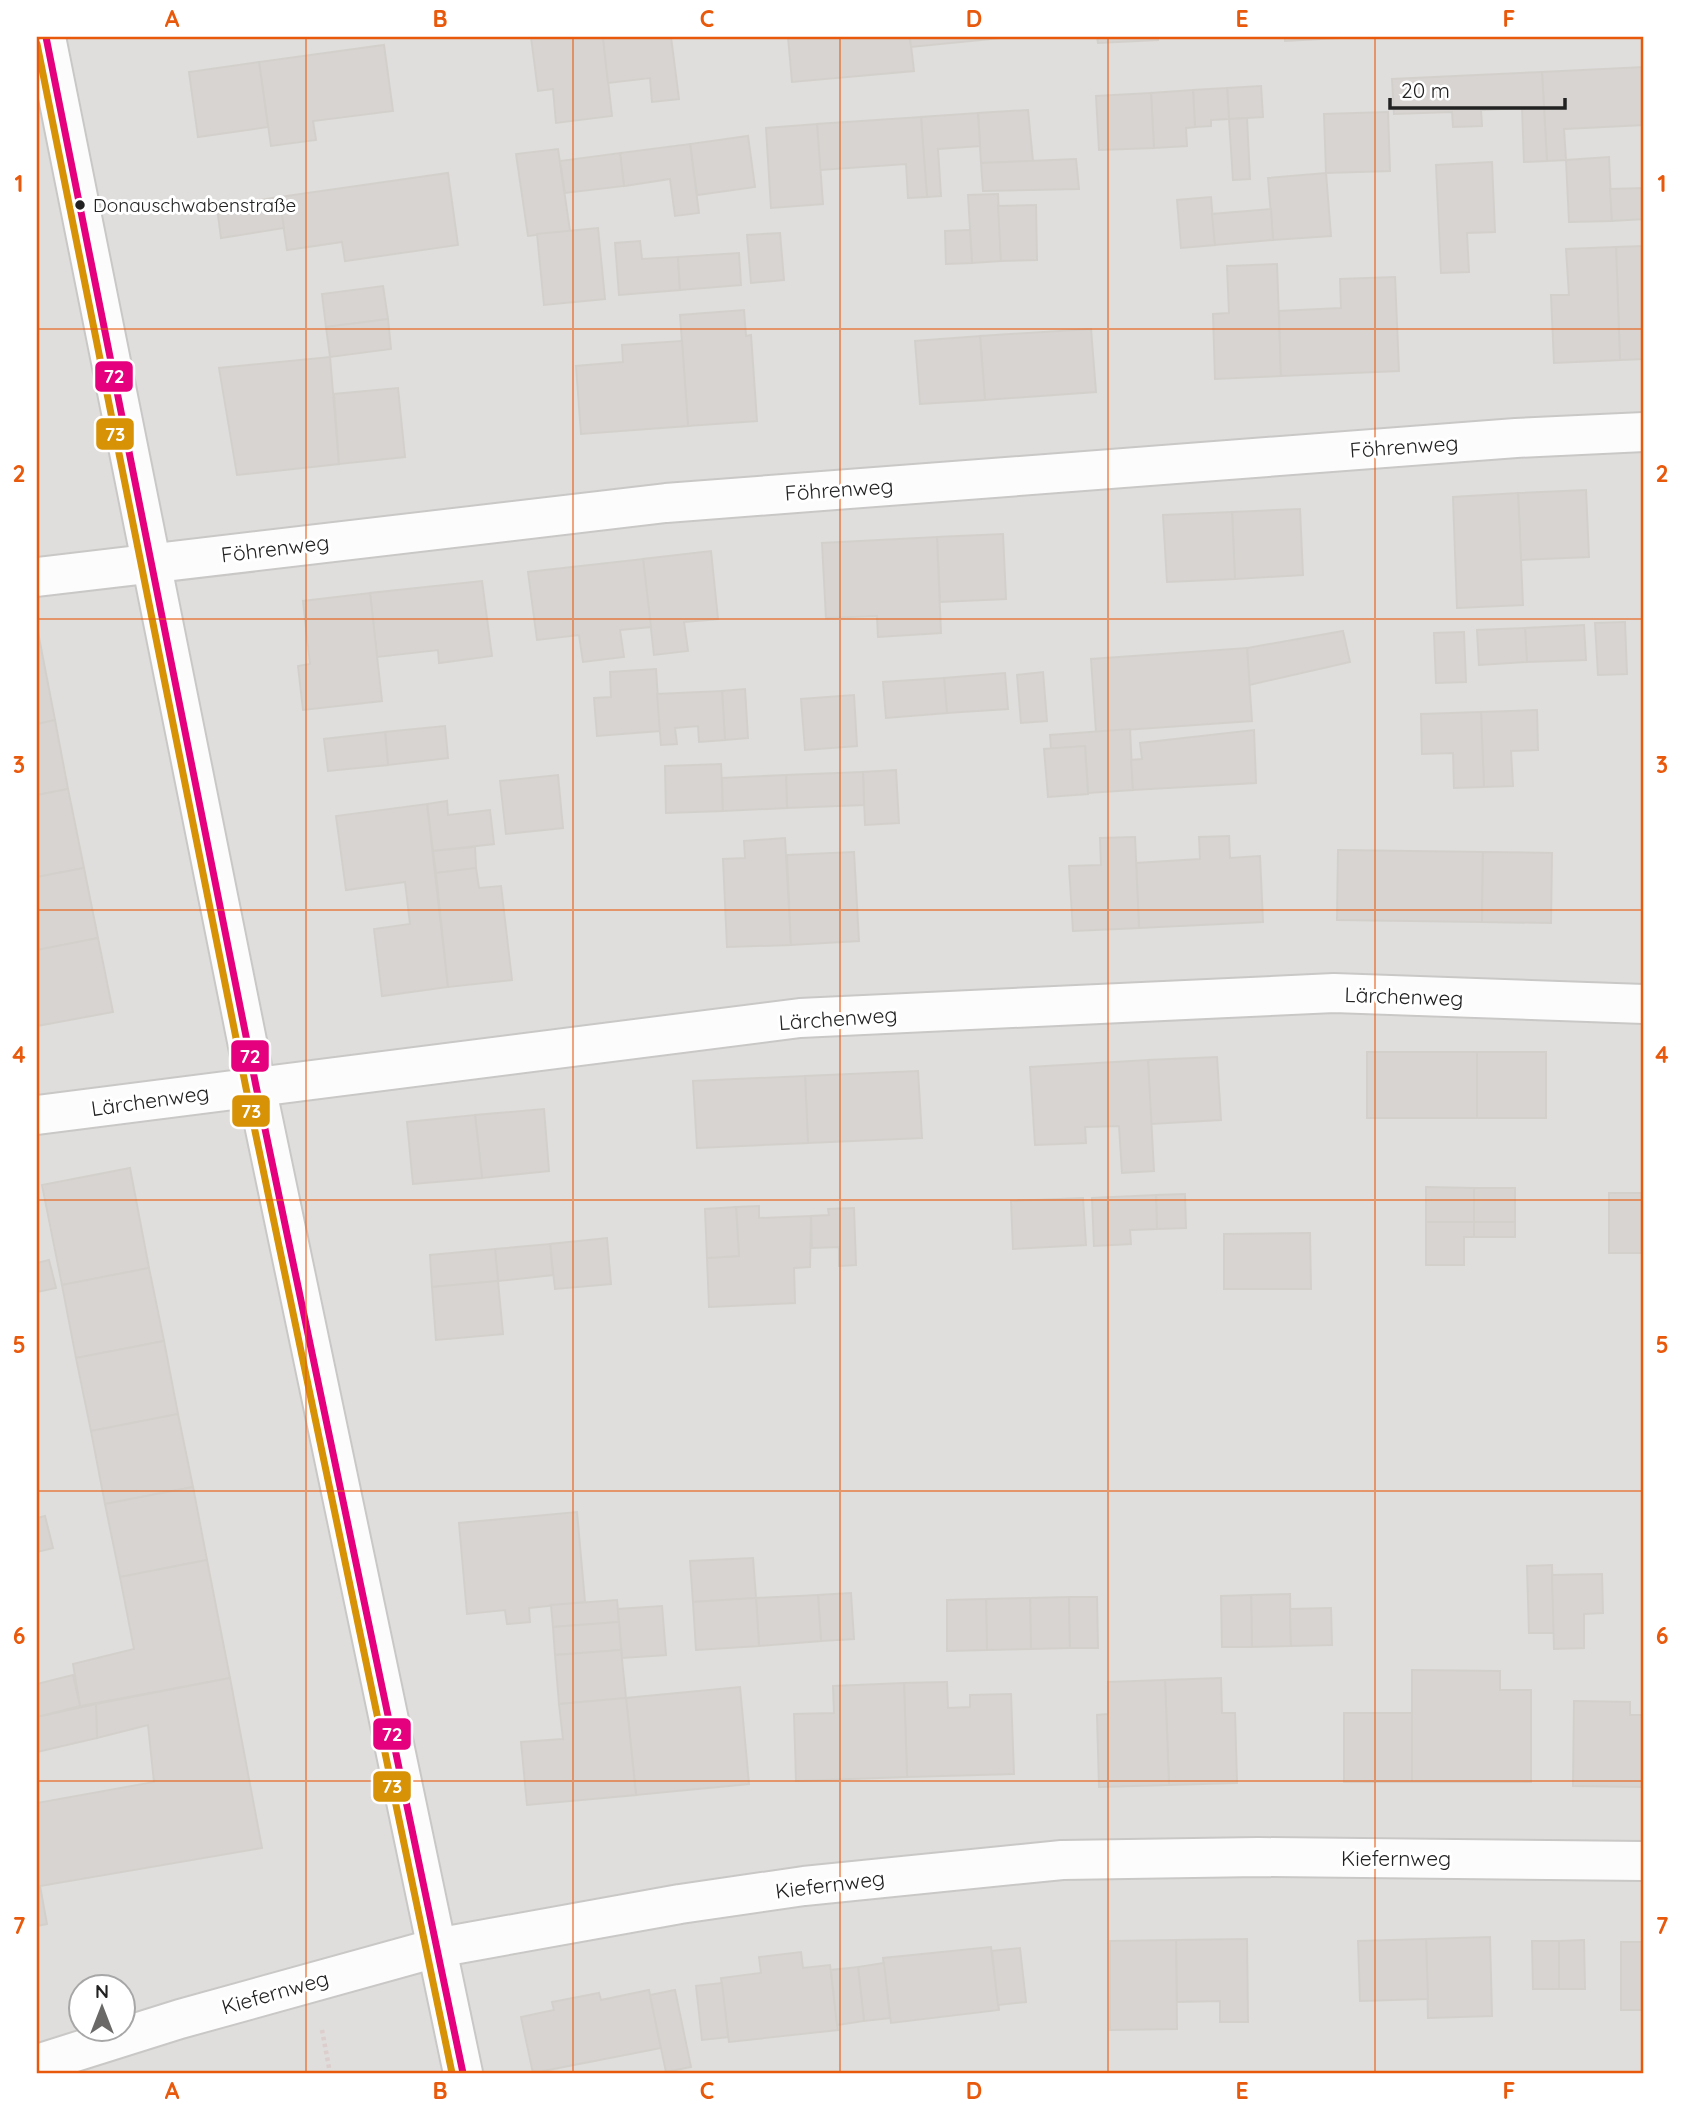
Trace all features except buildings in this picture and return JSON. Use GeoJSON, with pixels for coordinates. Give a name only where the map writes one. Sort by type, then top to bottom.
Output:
{"type":"FeatureCollection","features":[{"type":"Feature","properties":{"kind":"street"},"geometry":{"type":"LineString","coordinates":[[46,37],[257,1086],[463,2073]]}},
{"type":"Feature","properties":{"kind":"street","name":"Föhrenweg"},"geometry":{"type":"LineString","coordinates":[[37,577],[666,503],[1516,438],[1644,432]]}},
{"type":"Feature","properties":{"kind":"street","name":"Lärchenweg"},"geometry":{"type":"LineString","coordinates":[[37,1115],[800,1018],[1334,993],[1644,1004]]}},
{"type":"Feature","properties":{"kind":"street","name":"Kiefernweg"},"geometry":{"type":"LineString","coordinates":[[37,2064],[180,2019],[436,1948],[804,1885],[1062,1860],[1259,1857],[1644,1861]]}},
{"type":"Feature","properties":{"kind":"shaded area"},"geometry":{"type":"Polygon","coordinates":[[[37,37],[1644,37],[1644,2073],[37,2073],[37,37]]]}},
{"type":"Feature","properties":{"kind":"transit line","name":"72"},"geometry":{"type":"LineString","coordinates":[[46,37],[256,1086],[463,2073]]}},
{"type":"Feature","properties":{"kind":"transit line","name":"73"},"geometry":{"type":"LineString","coordinates":[[37,44],[246,1088],[452,2073]]}},
{"type":"Feature","properties":{"kind":"place","name":"Donauschwabenstraße"},"geometry":{"type":"Point","coordinates":[80,205]}}]}
